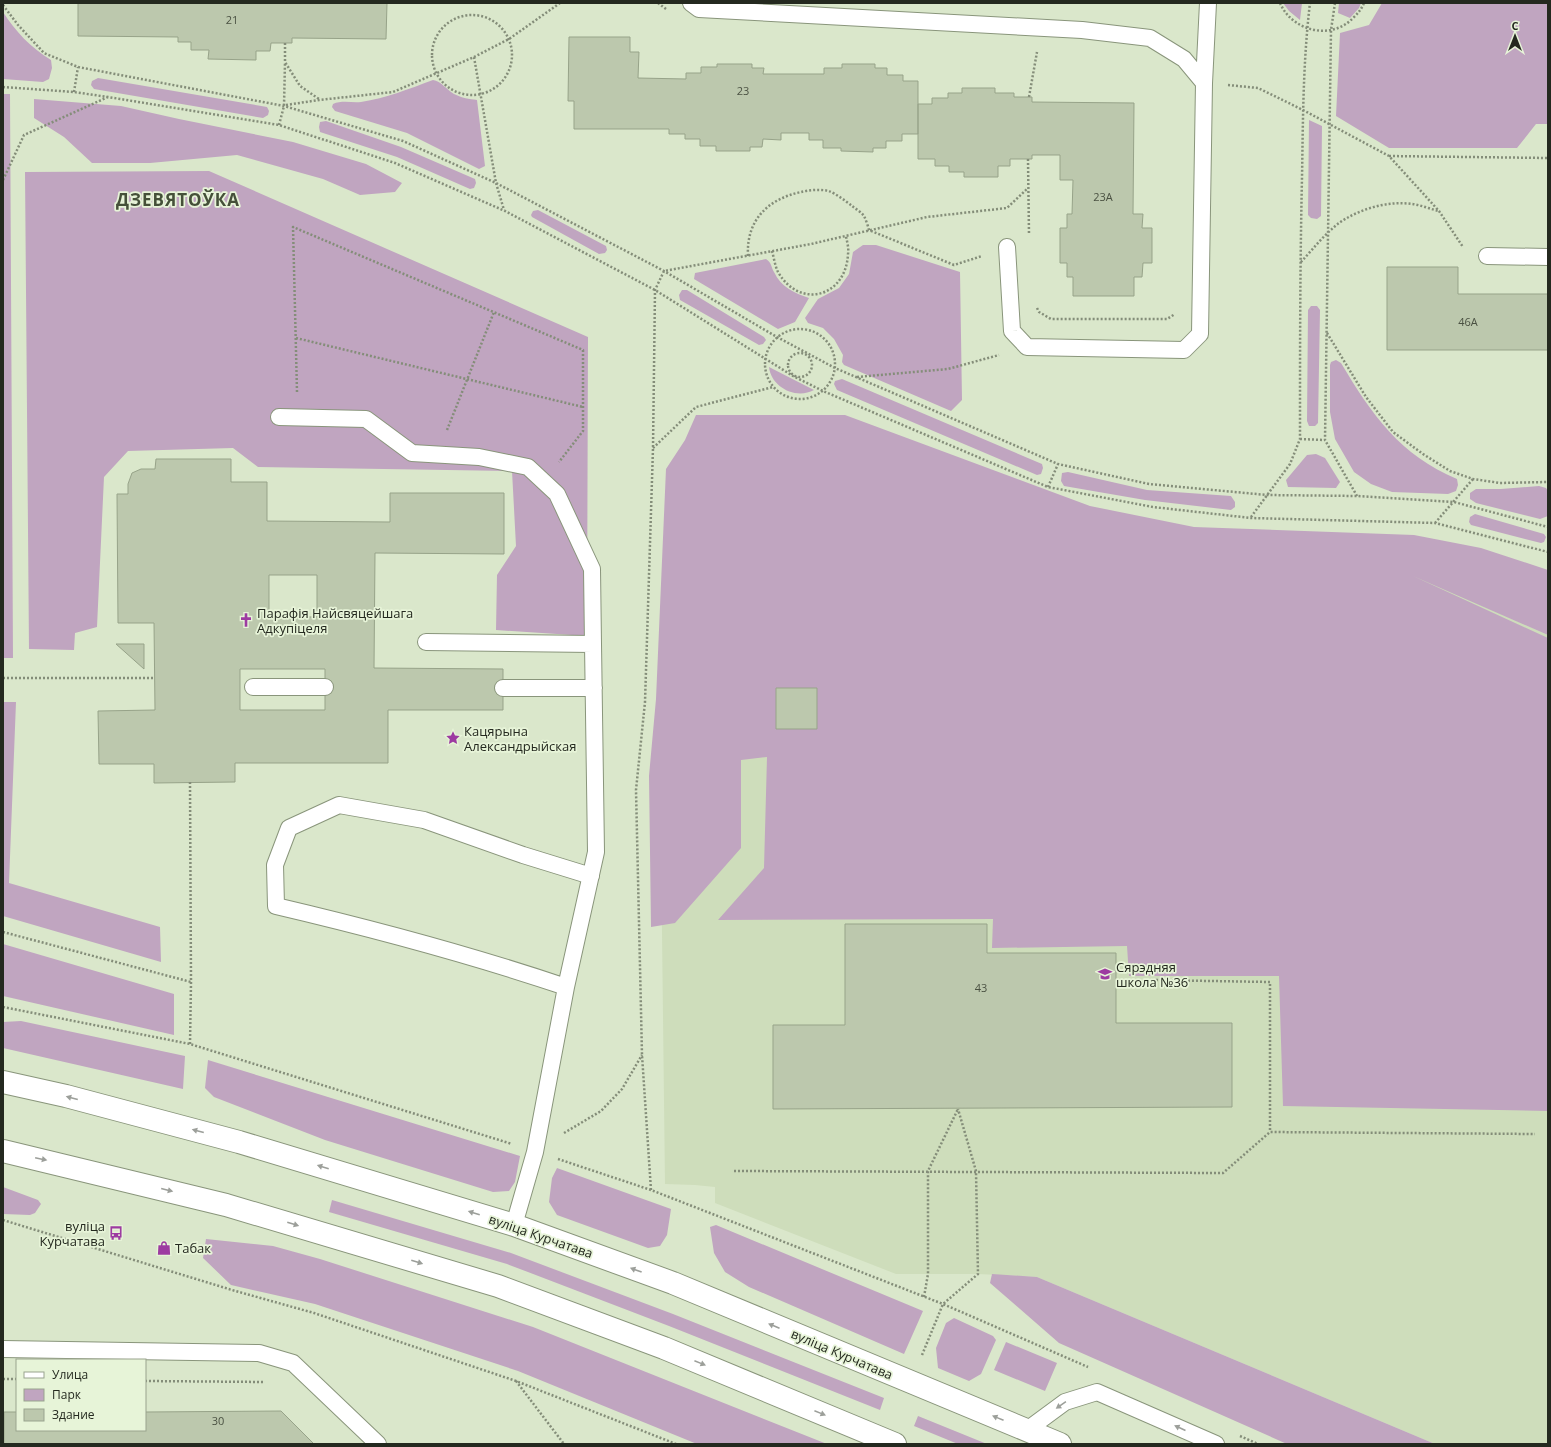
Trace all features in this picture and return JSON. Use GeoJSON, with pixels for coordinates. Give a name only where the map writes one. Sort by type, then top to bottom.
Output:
{"type":"FeatureCollection","features":[{"type":"Feature","properties":{"kind":"main road","name":"вуліца Курчатава"},"geometry":{"type":"LineString","coordinates":[[3,1082],[66,1096],[239,1142],[514,1225],[673,1283],[1060,1444]]}},
{"type":"Feature","properties":{"kind":"main road"},"geometry":{"type":"LineString","coordinates":[[3,1151],[226,1205],[498,1286],[664,1348],[895,1444]]}},
{"type":"Feature","properties":{"kind":"lane"},"geometry":{"type":"LineString","coordinates":[[691,3],[699,8],[1082,30],[1150,38],[1184,59],[1204,83]]}},
{"type":"Feature","properties":{"kind":"lane"},"geometry":{"type":"LineString","coordinates":[[1007,247],[1012,331],[1027,347],[1184,350],[1200,334],[1204,83],[1208,3]]}},
{"type":"Feature","properties":{"kind":"lane"},"geometry":{"type":"LineString","coordinates":[[1487,256],[1548,257]]}},
{"type":"Feature","properties":{"kind":"lane"},"geometry":{"type":"LineString","coordinates":[[279,417],[366,419],[412,453],[479,457],[528,467],[558,494],[592,569],[596,852],[566,987],[535,1152],[514,1225]]}},
{"type":"Feature","properties":{"kind":"lane"},"geometry":{"type":"LineString","coordinates":[[426,642],[593,644]]}},
{"type":"Feature","properties":{"kind":"lane"},"geometry":{"type":"LineString","coordinates":[[253,687],[325,687]]}},
{"type":"Feature","properties":{"kind":"lane"},"geometry":{"type":"LineString","coordinates":[[503,688],[594,688]]}},
{"type":"Feature","properties":{"kind":"lane"},"geometry":{"type":"LineString","coordinates":[[566,987],[496,963],[393,934],[276,906],[275,865],[289,828],[339,805],[424,820],[523,855],[591,876]]}},
{"type":"Feature","properties":{"kind":"lane"},"geometry":{"type":"LineString","coordinates":[[3,1349],[259,1352],[293,1363],[378,1444]]}},
{"type":"Feature","properties":{"kind":"lane"},"geometry":{"type":"LineString","coordinates":[[1027,1430],[1065,1402],[1097,1392],[1216,1444]]}},
{"type":"Feature","properties":{"kind":"path"},"geometry":{"type":"LineString","coordinates":[[284,106],[319,100],[392,92],[474,57],[509,39],[560,3]]}},
{"type":"Feature","properties":{"kind":"path"},"geometry":{"type":"LineString","coordinates":[[658,3],[669,11]]}},
{"type":"Feature","properties":{"kind":"path"},"geometry":{"type":"LineString","coordinates":[[1280,3],[1282,10],[1293,22],[1307,29],[1319,31],[1332,30],[1348,23],[1362,9],[1364,3]]}},
{"type":"Feature","properties":{"kind":"path"},"geometry":{"type":"LineString","coordinates":[[1251,518],[1290,464],[1300,439],[1300,263],[1303,110],[1307,29],[1310,3]]}},
{"type":"Feature","properties":{"kind":"path"},"geometry":{"type":"LineString","coordinates":[[1335,3],[1332,30],[1325,440],[1357,496]]}},
{"type":"Feature","properties":{"kind":"path"},"geometry":{"type":"LineString","coordinates":[[3,5],[18,25],[44,53],[78,67],[284,106],[403,141],[496,183],[664,271],[805,353],[835,368],[1058,464],[1149,484],[1267,495],[1357,496],[1454,502],[1548,527]]}},
{"type":"Feature","properties":{"kind":"path"},"geometry":{"type":"LineString","coordinates":[[476,16],[490,19],[501,27],[509,39],[512,53],[511,67],[504,80],[494,89],[481,94],[467,95],[454,91],[444,84],[436,72],[433,59],[434,45],[440,32],[450,23],[462,17],[476,16]]}},
{"type":"Feature","properties":{"kind":"path"},"geometry":{"type":"LineString","coordinates":[[279,125],[284,106],[285,43]]}},
{"type":"Feature","properties":{"kind":"path"},"geometry":{"type":"LineString","coordinates":[[1028,96],[1038,49]]}},
{"type":"Feature","properties":{"kind":"path"},"geometry":{"type":"LineString","coordinates":[[474,57],[496,183],[505,211]]}},
{"type":"Feature","properties":{"kind":"path"},"geometry":{"type":"LineString","coordinates":[[285,62],[300,86],[319,100]]}},
{"type":"Feature","properties":{"kind":"path"},"geometry":{"type":"LineString","coordinates":[[74,92],[78,67]]}},
{"type":"Feature","properties":{"kind":"path"},"geometry":{"type":"LineString","coordinates":[[1204,83],[1258,88],[1303,110],[1389,156],[1439,212],[1466,251]]}},
{"type":"Feature","properties":{"kind":"path"},"geometry":{"type":"LineString","coordinates":[[3,87],[108,96],[279,125],[395,163],[505,211],[654,290],[793,376],[823,391],[1048,487],[1153,507],[1251,518],[1435,524],[1548,552]]}},
{"type":"Feature","properties":{"kind":"path"},"geometry":{"type":"LineString","coordinates":[[3,180],[24,135],[108,96]]}},
{"type":"Feature","properties":{"kind":"path"},"geometry":{"type":"LineString","coordinates":[[1389,156],[1548,158]]}},
{"type":"Feature","properties":{"kind":"path"},"geometry":{"type":"LineString","coordinates":[[748,256],[747,243],[751,230],[758,216],[772,203],[787,195],[808,190],[829,192],[848,202],[864,216],[869,230],[954,265],[1007,247],[1029,237],[1028,159]]}},
{"type":"Feature","properties":{"kind":"path"},"geometry":{"type":"LineString","coordinates":[[664,271],[811,244],[927,217],[1007,208],[1028,188]]}},
{"type":"Feature","properties":{"kind":"path"},"geometry":{"type":"LineString","coordinates":[[1300,263],[1346,218],[1370,208],[1392,204],[1412,204],[1439,212]]}},
{"type":"Feature","properties":{"kind":"path"},"geometry":{"type":"LineString","coordinates":[[298,418],[293,227],[583,350],[583,431],[544,481]]}},
{"type":"Feature","properties":{"kind":"path"},"geometry":{"type":"LineString","coordinates":[[772,251],[778,272],[787,284],[810,296],[822,294],[836,285],[844,274],[848,255],[846,236]]}},
{"type":"Feature","properties":{"kind":"path"},"geometry":{"type":"LineString","coordinates":[[651,1190],[642,1055],[636,790],[645,702],[653,448],[654,290],[664,271]]}},
{"type":"Feature","properties":{"kind":"path"},"geometry":{"type":"LineString","coordinates":[[1036,306],[1039,312],[1051,319],[1167,319],[1178,312]]}},
{"type":"Feature","properties":{"kind":"path"},"geometry":{"type":"LineString","coordinates":[[437,455],[494,312]]}},
{"type":"Feature","properties":{"kind":"path"},"geometry":{"type":"LineString","coordinates":[[803,329],[816,334],[827,342],[834,354],[835,368],[833,377],[823,391],[811,398],[797,399],[784,396],[773,387],[766,373],[765,358],[770,346],[777,337],[789,331],[803,329]]}},
{"type":"Feature","properties":{"kind":"path"},"geometry":{"type":"LineString","coordinates":[[1326,332],[1366,397],[1393,432],[1423,454],[1450,471],[1473,479],[1500,483],[1548,482]]}},
{"type":"Feature","properties":{"kind":"path"},"geometry":{"type":"LineString","coordinates":[[296,338],[583,407]]}},
{"type":"Feature","properties":{"kind":"path"},"geometry":{"type":"LineString","coordinates":[[856,377],[948,369],[1027,347]]}},
{"type":"Feature","properties":{"kind":"path"},"geometry":{"type":"LineString","coordinates":[[796,352],[805,353],[812,360],[811,371],[803,377],[793,376],[787,368],[789,358],[796,352]]}},
{"type":"Feature","properties":{"kind":"path"},"geometry":{"type":"LineString","coordinates":[[653,448],[696,407],[773,387]]}},
{"type":"Feature","properties":{"kind":"path"},"geometry":{"type":"LineString","coordinates":[[1300,439],[1325,440]]}},
{"type":"Feature","properties":{"kind":"path"},"geometry":{"type":"LineString","coordinates":[[1048,487],[1058,464]]}},
{"type":"Feature","properties":{"kind":"path"},"geometry":{"type":"LineString","coordinates":[[1435,524],[1473,479]]}},
{"type":"Feature","properties":{"kind":"path"},"geometry":{"type":"LineString","coordinates":[[3,678],[155,678]]}},
{"type":"Feature","properties":{"kind":"path"},"geometry":{"type":"LineString","coordinates":[[190,782],[190,1044]]}},
{"type":"Feature","properties":{"kind":"path"},"geometry":{"type":"LineString","coordinates":[[3,932],[191,982]]}},
{"type":"Feature","properties":{"kind":"path"},"geometry":{"type":"LineString","coordinates":[[1152,980],[1270,982],[1270,1132]]}},
{"type":"Feature","properties":{"kind":"path"},"geometry":{"type":"LineString","coordinates":[[535,1152],[601,1111],[622,1089],[642,1055]]}},
{"type":"Feature","properties":{"kind":"path"},"geometry":{"type":"LineString","coordinates":[[924,1297],[928,1274],[928,1171],[958,1109],[976,1171],[978,1274],[943,1304]]}},
{"type":"Feature","properties":{"kind":"path"},"geometry":{"type":"LineString","coordinates":[[734,1171],[1223,1173],[1270,1132],[1536,1134]]}},
{"type":"Feature","properties":{"kind":"path"},"geometry":{"type":"LineString","coordinates":[[3,1220],[232,1290],[314,1313],[516,1381],[676,1444]]}},
{"type":"Feature","properties":{"kind":"path"},"geometry":{"type":"LineString","coordinates":[[3,1379],[16,1379]]}},
{"type":"Feature","properties":{"kind":"path"},"geometry":{"type":"LineString","coordinates":[[146,1381],[272,1382]]}},
{"type":"Feature","properties":{"kind":"path"},"geometry":{"type":"LineString","coordinates":[[516,1381],[564,1444]]}},
{"type":"Feature","properties":{"kind":"shaded area","name":"Сярэдняя школа №36"},"geometry":{"type":"Polygon","coordinates":[[[696,415],[1166,550],[1366,554],[1548,635],[1548,1444],[1435,1444],[1037,1277],[978,1274],[896,1274],[715,1203],[715,1187],[665,1184],[660,765],[696,415]]]}},
{"type":"Feature","properties":{"kind":"green space"},"geometry":{"type":"Polygon","coordinates":[[[1283,3],[1302,3],[1300,20],[1289,11],[1283,3]]]}},
{"type":"Feature","properties":{"kind":"green space"},"geometry":{"type":"Polygon","coordinates":[[[1339,3],[1361,3],[1359,8],[1350,18],[1338,13],[1339,3]]]}},
{"type":"Feature","properties":{"kind":"green space"},"geometry":{"type":"Polygon","coordinates":[[[1382,3],[1548,3],[1548,124],[1536,124],[1517,148],[1389,148],[1336,116],[1340,33],[1369,25],[1382,3]]]}},
{"type":"Feature","properties":{"kind":"green space"},"geometry":{"type":"Polygon","coordinates":[[[3,12],[24,39],[51,60],[52,68],[49,79],[43,82],[3,79],[3,12]]]}},
{"type":"Feature","properties":{"kind":"green space"},"geometry":{"type":"Polygon","coordinates":[[[98,78],[267,107],[269,111],[268,115],[263,118],[94,89],[91,85],[92,81],[98,78]]]}},
{"type":"Feature","properties":{"kind":"green space"},"geometry":{"type":"Polygon","coordinates":[[[433,80],[439,82],[457,95],[477,100],[485,166],[479,169],[407,133],[335,111],[332,107],[333,104],[340,102],[361,102],[379,98],[433,80]]]}},
{"type":"Feature","properties":{"kind":"green space"},"geometry":{"type":"Polygon","coordinates":[[[3,94],[10,94],[13,658],[3,658],[3,94]]]}},
{"type":"Feature","properties":{"kind":"green space"},"geometry":{"type":"Polygon","coordinates":[[[34,99],[121,106],[293,142],[366,164],[402,183],[395,192],[360,195],[323,179],[237,155],[150,163],[92,163],[64,137],[34,118],[34,99]]]}},
{"type":"Feature","properties":{"kind":"green space"},"geometry":{"type":"Polygon","coordinates":[[[1309,120],[1322,126],[1321,216],[1317,219],[1311,218],[1308,215],[1309,120]]]}},
{"type":"Feature","properties":{"kind":"green space"},"geometry":{"type":"Polygon","coordinates":[[[326,121],[401,147],[475,179],[476,183],[474,188],[470,189],[397,157],[320,132],[320,122],[326,121]]]}},
{"type":"Feature","properties":{"kind":"green space"},"geometry":{"type":"Polygon","coordinates":[[[209,171],[588,337],[587,636],[496,630],[497,575],[516,546],[512,471],[258,467],[233,448],[128,451],[104,477],[97,627],[75,633],[74,650],[29,649],[25,172],[209,171]]]}},
{"type":"Feature","properties":{"kind":"green space"},"geometry":{"type":"Polygon","coordinates":[[[538,210],[606,246],[607,250],[605,253],[599,254],[532,217],[531,215],[533,211],[538,210]]]}},
{"type":"Feature","properties":{"kind":"green space"},"geometry":{"type":"Polygon","coordinates":[[[863,245],[876,245],[960,272],[962,400],[951,411],[844,365],[842,362],[843,355],[834,339],[823,328],[808,323],[805,318],[818,299],[839,288],[849,274],[853,252],[863,245]]]}},
{"type":"Feature","properties":{"kind":"green space"},"geometry":{"type":"Polygon","coordinates":[[[766,259],[784,286],[793,292],[809,298],[795,322],[778,329],[694,279],[695,273],[766,259]]]}},
{"type":"Feature","properties":{"kind":"green space"},"geometry":{"type":"Polygon","coordinates":[[[682,290],[687,290],[764,337],[766,340],[763,344],[759,345],[680,300],[679,295],[682,290]]]}},
{"type":"Feature","properties":{"kind":"green space"},"geometry":{"type":"Polygon","coordinates":[[[1311,306],[1317,306],[1320,310],[1318,423],[1315,426],[1309,426],[1307,421],[1308,310],[1311,306]]]}},
{"type":"Feature","properties":{"kind":"green space"},"geometry":{"type":"Polygon","coordinates":[[[1336,360],[1341,363],[1364,400],[1389,432],[1419,458],[1457,479],[1458,485],[1456,491],[1448,494],[1392,492],[1371,484],[1354,472],[1335,439],[1330,412],[1330,365],[1331,362],[1336,360]]]}},
{"type":"Feature","properties":{"kind":"green space"},"geometry":{"type":"Polygon","coordinates":[[[769,367],[814,390],[807,393],[800,393],[786,390],[779,386],[774,380],[769,367]]]}},
{"type":"Feature","properties":{"kind":"green space"},"geometry":{"type":"Polygon","coordinates":[[[842,379],[1042,464],[1043,468],[1041,474],[1037,475],[837,390],[834,384],[835,381],[842,379]]]}},
{"type":"Feature","properties":{"kind":"green space"},"geometry":{"type":"Polygon","coordinates":[[[696,415],[845,415],[1090,506],[1194,527],[1414,535],[1481,548],[1548,570],[1548,635],[1413,576],[1548,638],[1548,1111],[1283,1106],[1279,976],[1129,976],[1127,946],[992,948],[993,919],[718,920],[764,868],[767,757],[741,760],[741,848],[675,923],[651,927],[649,776],[656,699],[666,469],[685,440],[696,415]],[[776,688],[776,729],[817,729],[817,688],[776,688]]]}},
{"type":"Feature","properties":{"kind":"green space"},"geometry":{"type":"Polygon","coordinates":[[[1316,454],[1325,458],[1340,482],[1336,488],[1288,487],[1286,480],[1307,455],[1316,454]]]}},
{"type":"Feature","properties":{"kind":"green space"},"geometry":{"type":"Polygon","coordinates":[[[1068,472],[1147,490],[1231,496],[1235,502],[1235,507],[1231,510],[1145,500],[1064,486],[1061,481],[1062,473],[1068,472]]]}},
{"type":"Feature","properties":{"kind":"green space"},"geometry":{"type":"Polygon","coordinates":[[[1539,486],[1546,488],[1548,491],[1548,516],[1540,519],[1476,503],[1470,499],[1470,493],[1476,489],[1539,486]]]}},
{"type":"Feature","properties":{"kind":"green space"},"geometry":{"type":"Polygon","coordinates":[[[1475,514],[1544,534],[1546,537],[1544,542],[1541,543],[1471,525],[1469,522],[1470,517],[1475,514]]]}},
{"type":"Feature","properties":{"kind":"green space"},"geometry":{"type":"Polygon","coordinates":[[[3,702],[16,702],[9,883],[160,927],[161,962],[3,916],[3,702]]]}},
{"type":"Feature","properties":{"kind":"green space"},"geometry":{"type":"Polygon","coordinates":[[[3,944],[174,994],[174,1035],[3,996],[3,944]]]}},
{"type":"Feature","properties":{"kind":"green space"},"geometry":{"type":"Polygon","coordinates":[[[21,1021],[185,1056],[183,1089],[3,1048],[3,1022],[21,1021]]]}},
{"type":"Feature","properties":{"kind":"green space"},"geometry":{"type":"Polygon","coordinates":[[[208,1060],[520,1156],[515,1182],[509,1191],[493,1192],[325,1140],[214,1097],[205,1088],[208,1060]]]}},
{"type":"Feature","properties":{"kind":"green space"},"geometry":{"type":"Polygon","coordinates":[[[557,1168],[671,1209],[667,1235],[660,1246],[648,1248],[557,1215],[549,1202],[552,1178],[557,1168]]]}},
{"type":"Feature","properties":{"kind":"green space"},"geometry":{"type":"Polygon","coordinates":[[[3,1187],[38,1200],[41,1204],[35,1213],[30,1215],[3,1214],[3,1187]]]}},
{"type":"Feature","properties":{"kind":"green space"},"geometry":{"type":"Polygon","coordinates":[[[332,1200],[511,1253],[673,1314],[884,1398],[880,1410],[669,1326],[507,1264],[329,1212],[332,1200]]]}},
{"type":"Feature","properties":{"kind":"green space"},"geometry":{"type":"Polygon","coordinates":[[[716,1225],[923,1311],[904,1354],[749,1287],[725,1272],[714,1253],[710,1227],[716,1225]]]}},
{"type":"Feature","properties":{"kind":"green space"},"geometry":{"type":"Polygon","coordinates":[[[206,1239],[273,1246],[320,1259],[533,1327],[827,1444],[697,1444],[518,1371],[315,1304],[231,1285],[203,1258],[206,1239]]]}},
{"type":"Feature","properties":{"kind":"green space"},"geometry":{"type":"Polygon","coordinates":[[[992,1274],[1037,1277],[1435,1444],[1287,1444],[1059,1343],[990,1283],[992,1274]]]}},
{"type":"Feature","properties":{"kind":"green space"},"geometry":{"type":"Polygon","coordinates":[[[954,1318],[993,1336],[996,1340],[981,1374],[969,1381],[938,1368],[936,1348],[946,1323],[954,1318]]]}},
{"type":"Feature","properties":{"kind":"green space"},"geometry":{"type":"Polygon","coordinates":[[[1006,1342],[1057,1363],[1045,1391],[994,1370],[1006,1342]]]}},
{"type":"Feature","properties":{"kind":"green space"},"geometry":{"type":"Polygon","coordinates":[[[918,1416],[987,1444],[958,1444],[914,1426],[918,1416]]]}},
{"type":"Feature","properties":{"kind":"building"},"geometry":{"type":"Polygon","coordinates":[[[78,3],[387,3],[386,39],[292,38],[292,43],[271,43],[270,51],[256,51],[256,60],[208,59],[209,50],[191,50],[191,42],[178,42],[178,37],[78,36],[78,3]]]}},
{"type":"Feature","properties":{"kind":"building"},"geometry":{"type":"Polygon","coordinates":[[[569,37],[630,37],[630,52],[639,52],[638,78],[686,79],[686,73],[701,73],[701,67],[717,67],[717,64],[752,64],[752,68],[764,68],[763,74],[824,74],[824,68],[842,68],[842,64],[875,64],[875,68],[887,68],[887,75],[903,75],[903,81],[918,81],[918,134],[902,134],[902,141],[886,141],[886,148],[873,148],[873,152],[841,151],[841,148],[823,148],[823,140],[809,140],[809,133],[781,133],[781,140],[763,139],[762,147],[750,147],[750,151],[716,151],[716,146],[700,146],[700,139],[685,139],[685,134],[669,134],[669,129],[574,129],[574,101],[568,101],[569,37]]]}},
{"type":"Feature","properties":{"kind":"building"},"geometry":{"type":"Polygon","coordinates":[[[962,88],[995,88],[995,93],[1014,93],[1014,97],[1032,97],[1032,102],[1134,103],[1133,214],[1143,214],[1142,228],[1152,228],[1152,263],[1143,263],[1142,277],[1134,277],[1134,296],[1073,296],[1073,277],[1067,277],[1067,263],[1060,263],[1060,228],[1067,228],[1067,214],[1072,214],[1073,180],[1060,180],[1060,155],[1032,155],[1032,159],[1010,159],[1010,166],[998,166],[998,177],[964,177],[964,172],[949,172],[949,166],[935,166],[935,159],[918,159],[918,104],[932,104],[932,98],[948,98],[948,93],[962,93],[962,88]]]}},
{"type":"Feature","properties":{"kind":"building"},"geometry":{"type":"Polygon","coordinates":[[[1387,267],[1458,267],[1458,294],[1548,294],[1548,350],[1387,350],[1387,267]]]}},
{"type":"Feature","properties":{"kind":"building","name":"Парафія Найсвяцейшага Адкупіцеля"},"geometry":{"type":"Polygon","coordinates":[[[156,459],[231,459],[231,482],[267,482],[267,521],[390,522],[390,493],[504,493],[504,554],[375,553],[374,668],[503,669],[503,710],[388,710],[388,763],[235,763],[235,782],[154,783],[154,764],[99,764],[98,711],[155,710],[154,623],[118,623],[117,494],[128,494],[128,484],[132,473],[141,469],[155,469],[156,459]],[[269,575],[269,617],[317,617],[317,575],[269,575]],[[240,669],[240,710],[325,710],[325,669],[240,669]]]}},
{"type":"Feature","properties":{"kind":"building"},"geometry":{"type":"Polygon","coordinates":[[[116,644],[144,644],[144,669],[116,644]]]}},
{"type":"Feature","properties":{"kind":"building"},"geometry":{"type":"Polygon","coordinates":[[[776,688],[817,688],[817,729],[776,729],[776,688]]]}},
{"type":"Feature","properties":{"kind":"building"},"geometry":{"type":"Polygon","coordinates":[[[845,924],[987,924],[987,953],[1116,953],[1116,1023],[1232,1023],[1232,1107],[773,1109],[773,1025],[845,1025],[845,924]]]}},
{"type":"Feature","properties":{"kind":"building"},"geometry":{"type":"Polygon","coordinates":[[[281,1411],[314,1444],[4,1444],[4,1412],[16,1412],[16,1431],[146,1431],[146,1412],[281,1411]]]}},
{"type":"Feature","properties":{"kind":"place","name":"Парафія Найсвяцейшага Адкупіцеля"},"geometry":{"type":"Point","coordinates":[246,620]}},
{"type":"Feature","properties":{"kind":"place","name":"Кацярына Александрыйская"},"geometry":{"type":"Point","coordinates":[453,738]}},
{"type":"Feature","properties":{"kind":"place","name":"Сярэдняя школа №36"},"geometry":{"type":"Point","coordinates":[1105,974]}},
{"type":"Feature","properties":{"kind":"place","name":"вуліца Курчатава"},"geometry":{"type":"Point","coordinates":[116,1233]}},
{"type":"Feature","properties":{"kind":"place","name":"Табак"},"geometry":{"type":"Point","coordinates":[164,1248]}},
{"type":"Feature","properties":{"kind":"district","name":"ДЗЕВЯТОЎКА"},"geometry":{"type":"Point","coordinates":[178,200]}}]}
